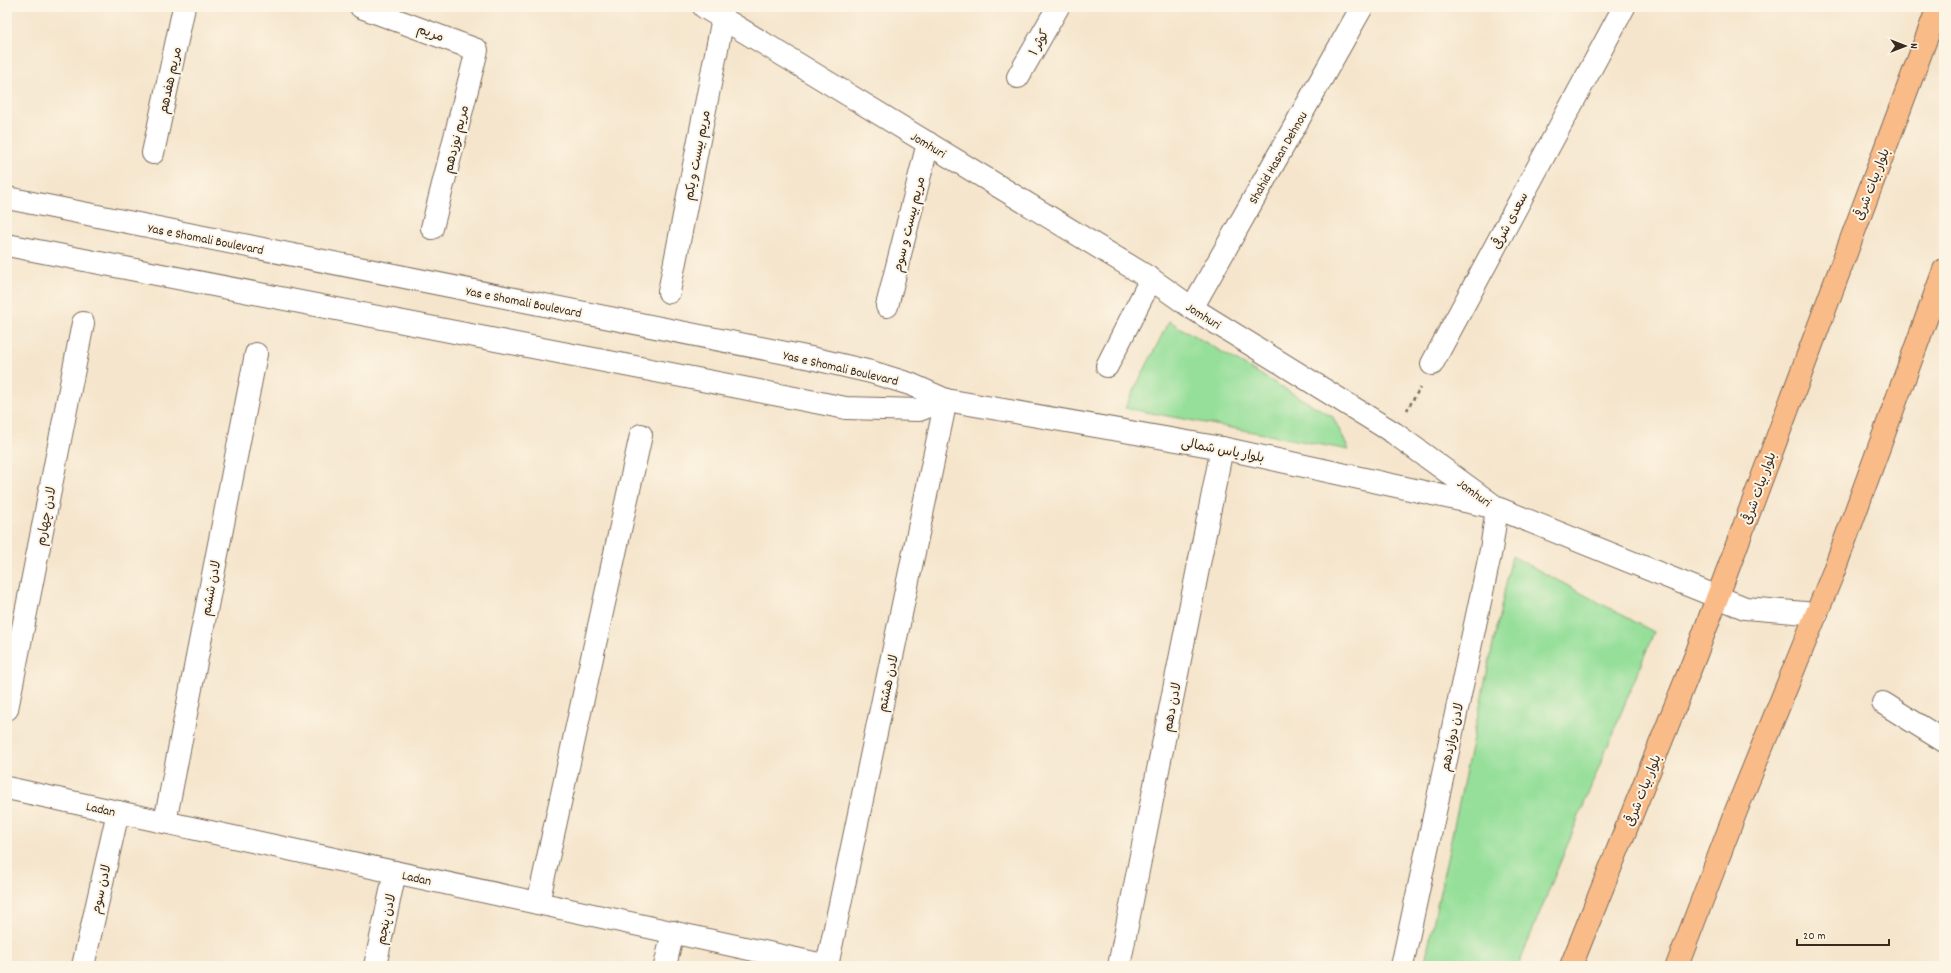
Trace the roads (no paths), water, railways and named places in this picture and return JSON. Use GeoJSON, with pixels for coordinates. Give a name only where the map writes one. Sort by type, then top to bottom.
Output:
{"type":"FeatureCollection","features":[{"type":"Feature","properties":{"kind":"main road","name":"بلوار بیات شرقی"},"geometry":{"type":"LineString","coordinates":[[1571,966],[1681,692],[1938,7]]}},
{"type":"Feature","properties":{"kind":"main road"},"geometry":{"type":"LineString","coordinates":[[1677,966],[1736,811],[1817,614],[1944,270]]}},
{"type":"Feature","properties":{"kind":"street","name":"مریم هفدهم"},"geometry":{"type":"LineString","coordinates":[[153,153],[184,7]]}},
{"type":"Feature","properties":{"kind":"street","name":"مریم"},"geometry":{"type":"LineString","coordinates":[[361,7],[477,50]]}},
{"type":"Feature","properties":{"kind":"street","name":"Jomhuri"},"geometry":{"type":"LineString","coordinates":[[704,7],[1151,279],[1192,308],[1394,433],[1498,508],[1745,608],[1817,614]]}},
{"type":"Feature","properties":{"kind":"street","name":"کوثر ۱"},"geometry":{"type":"LineString","coordinates":[[1018,77],[1058,7]]}},
{"type":"Feature","properties":{"kind":"street","name":"Shahid Hasan Dehnou"},"geometry":{"type":"LineString","coordinates":[[1192,308],[1362,7]]}},
{"type":"Feature","properties":{"kind":"street","name":"سعدی شرقی"},"geometry":{"type":"LineString","coordinates":[[1432,364],[1624,7]]}},
{"type":"Feature","properties":{"kind":"street","name":"مریم بیست و یکم"},"geometry":{"type":"LineString","coordinates":[[669,292],[723,18]]}},
{"type":"Feature","properties":{"kind":"street","name":"مریم نوزدهم"},"geometry":{"type":"LineString","coordinates":[[432,228],[477,50]]}},
{"type":"Feature","properties":{"kind":"street","name":"مریم بیست و سوم"},"geometry":{"type":"LineString","coordinates":[[887,306],[928,142]]}},
{"type":"Feature","properties":{"kind":"street","name":"Yas e Shomali Boulevard"},"geometry":{"type":"LineString","coordinates":[[7,198],[811,358],[871,372],[910,384],[946,400]]}},
{"type":"Feature","properties":{"kind":"street"},"geometry":{"type":"LineString","coordinates":[[7,245],[846,408],[919,410],[946,400]]}},
{"type":"Feature","properties":{"kind":"street"},"geometry":{"type":"LineString","coordinates":[[1107,366],[1151,279]]}},
{"type":"Feature","properties":{"kind":"street","name":"لادن چهارم"},"geometry":{"type":"LineString","coordinates":[[7,709],[83,323]]}},
{"type":"Feature","properties":{"kind":"street","name":"لادن ششم"},"geometry":{"type":"LineString","coordinates":[[164,822],[256,354]]}},
{"type":"Feature","properties":{"kind":"street","name":"بلوار یاس شمالی"},"geometry":{"type":"LineString","coordinates":[[946,400],[1222,448],[1498,508]]}},
{"type":"Feature","properties":{"kind":"street","name":"لادن هشتم"},"geometry":{"type":"LineString","coordinates":[[827,966],[946,400]]}},
{"type":"Feature","properties":{"kind":"street"},"geometry":{"type":"LineString","coordinates":[[538,903],[640,435]]}},
{"type":"Feature","properties":{"kind":"street","name":"لادن دهم"},"geometry":{"type":"LineString","coordinates":[[1119,966],[1222,448]]}},
{"type":"Feature","properties":{"kind":"street","name":"لادن دوازدهم"},"geometry":{"type":"LineString","coordinates":[[1402,966],[1491,550],[1498,508]]}},
{"type":"Feature","properties":{"kind":"street"},"geometry":{"type":"LineString","coordinates":[[1883,703],[1944,741]]}},
{"type":"Feature","properties":{"kind":"street","name":"Ladan"},"geometry":{"type":"LineString","coordinates":[[7,788],[827,966]]}},
{"type":"Feature","properties":{"kind":"street","name":"لادن سوم"},"geometry":{"type":"LineString","coordinates":[[83,966],[118,812]]}},
{"type":"Feature","properties":{"kind":"street","name":"لادن پنجم"},"geometry":{"type":"LineString","coordinates":[[375,966],[395,872]]}},
{"type":"Feature","properties":{"kind":"street"},"geometry":{"type":"LineString","coordinates":[[665,966],[673,932]]}}]}
